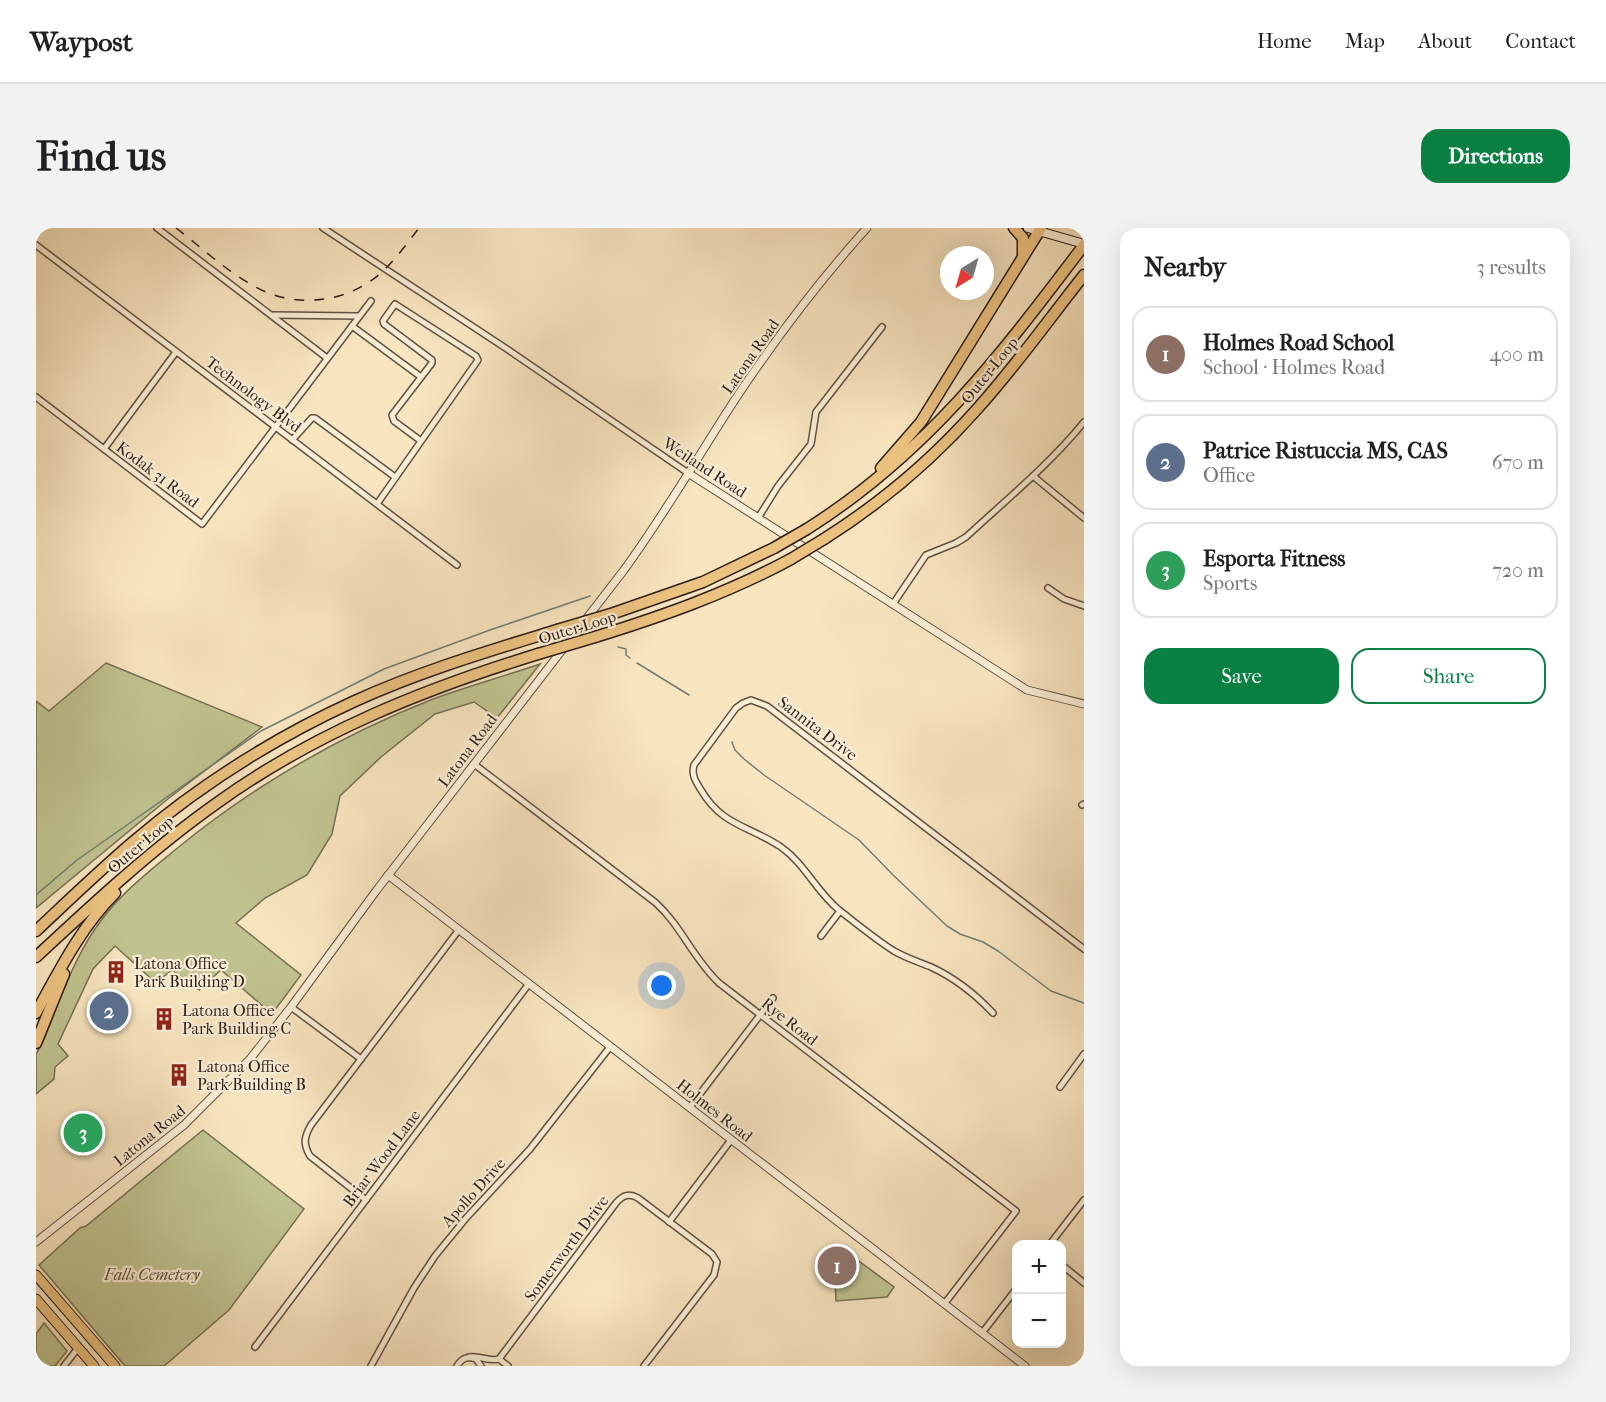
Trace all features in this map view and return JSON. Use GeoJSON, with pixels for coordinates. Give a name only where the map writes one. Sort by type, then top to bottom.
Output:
{"type":"FeatureCollection","features":[{"type":"Feature","properties":{"kind":"highway"},"geometry":{"type":"LineString","coordinates":[[1014,228],[1023,238],[1023,256]]}},
{"type":"Feature","properties":{"kind":"highway"},"geometry":{"type":"LineString","coordinates":[[851,499],[903,445],[921,422],[1023,256],[1036,229]]}},
{"type":"Feature","properties":{"kind":"highway","name":"Outer Loop"},"geometry":{"type":"LineString","coordinates":[[36,931],[126,847],[182,803],[231,769],[293,732],[355,701],[402,681],[693,586],[774,548],[807,528],[851,499],[914,448],[956,405],[1002,351],[1084,245]]}},
{"type":"Feature","properties":{"kind":"highway","name":"Outer Loop"},"geometry":{"type":"LineString","coordinates":[[36,957],[114,885],[226,796],[348,725],[432,689],[662,616],[709,598],[746,583],[824,539],[899,485],[951,438],[998,385],[1084,275]]}},
{"type":"Feature","properties":{"kind":"highway"},"geometry":{"type":"LineString","coordinates":[[36,1013],[85,929],[110,898],[185,827]]}},
{"type":"Feature","properties":{"kind":"highway"},"geometry":{"type":"LineString","coordinates":[[36,924],[82,888]]}},
{"type":"Feature","properties":{"kind":"highway"},"geometry":{"type":"LineString","coordinates":[[36,1043],[85,929]]}},
{"type":"Feature","properties":{"kind":"main road"},"geometry":{"type":"LineString","coordinates":[[1036,229],[1084,245]]}},
{"type":"Feature","properties":{"kind":"main road"},"geometry":{"type":"LineString","coordinates":[[36,1275],[116,1366]]}},
{"type":"Feature","properties":{"kind":"main road"},"geometry":{"type":"LineString","coordinates":[[36,1299],[94,1366]]}},
{"type":"Feature","properties":{"kind":"street"},"geometry":{"type":"LineString","coordinates":[[156,228],[327,358]]}},
{"type":"Feature","properties":{"kind":"street","name":"Weiland Road"},"geometry":{"type":"LineString","coordinates":[[323,228],[507,349],[688,473],[1027,690],[1084,704]]}},
{"type":"Feature","properties":{"kind":"street","name":"Latona Road"},"geometry":{"type":"LineString","coordinates":[[36,1242],[192,1118],[245,1064],[291,1007],[388,875],[626,567],[771,348],[818,286],[867,228]]}},
{"type":"Feature","properties":{"kind":"street","name":"Technology Blvd"},"geometry":{"type":"LineString","coordinates":[[36,245],[457,565]]}},
{"type":"Feature","properties":{"kind":"street","name":"Kodak 31 Road"},"geometry":{"type":"LineString","coordinates":[[36,397],[202,524],[371,301]]}},
{"type":"Feature","properties":{"kind":"street"},"geometry":{"type":"LineString","coordinates":[[377,504],[478,360],[476,356],[394,305],[383,321],[384,324],[432,360],[392,417],[394,421],[421,441]]}},
{"type":"Feature","properties":{"kind":"street"},"geometry":{"type":"LineString","coordinates":[[271,315],[359,316]]}},
{"type":"Feature","properties":{"kind":"street"},"geometry":{"type":"LineString","coordinates":[[352,326],[421,378]]}},
{"type":"Feature","properties":{"kind":"street"},"geometry":{"type":"LineString","coordinates":[[758,518],[778,486],[811,444],[816,412],[882,327]]}},
{"type":"Feature","properties":{"kind":"street"},"geometry":{"type":"LineString","coordinates":[[104,449],[176,352]]}},
{"type":"Feature","properties":{"kind":"street"},"geometry":{"type":"LineString","coordinates":[[292,440],[312,418],[315,418],[395,477]]}},
{"type":"Feature","properties":{"kind":"street"},"geometry":{"type":"LineString","coordinates":[[893,604],[926,555],[966,537],[1068,442],[1084,422]]}},
{"type":"Feature","properties":{"kind":"street"},"geometry":{"type":"LineString","coordinates":[[1033,476],[1084,518]]}},
{"type":"Feature","properties":{"kind":"street"},"geometry":{"type":"LineString","coordinates":[[1048,588],[1064,599],[1084,606]]}},
{"type":"Feature","properties":{"kind":"street","name":"Sannita Drive"},"geometry":{"type":"LineString","coordinates":[[993,1013],[961,984],[939,971],[894,951],[840,910],[818,890],[789,853],[726,819],[711,805],[695,780],[692,769],[696,760],[736,708],[743,703],[756,700],[767,706],[1084,949]]}},
{"type":"Feature","properties":{"kind":"street","name":"Rye Road"},"geometry":{"type":"LineString","coordinates":[[474,764],[656,903],[675,922],[690,949],[708,972],[760,1015],[1016,1211],[945,1303]]}},
{"type":"Feature","properties":{"kind":"street","name":"Holmes Road"},"geometry":{"type":"LineString","coordinates":[[388,875],[1025,1366]]}},
{"type":"Feature","properties":{"kind":"street"},"geometry":{"type":"LineString","coordinates":[[820,936],[840,910]]}},
{"type":"Feature","properties":{"kind":"street"},"geometry":{"type":"LineString","coordinates":[[366,1200],[310,1156],[305,1138],[311,1125],[458,931]]}},
{"type":"Feature","properties":{"kind":"street","name":"Briar Wood Lane"},"geometry":{"type":"LineString","coordinates":[[255,1347],[528,984]]}},
{"type":"Feature","properties":{"kind":"street"},"geometry":{"type":"LineString","coordinates":[[690,1107],[772,998]]}},
{"type":"Feature","properties":{"kind":"street"},"geometry":{"type":"LineString","coordinates":[[291,1007],[361,1059]]}},
{"type":"Feature","properties":{"kind":"street","name":"Apollo Drive"},"geometry":{"type":"LineString","coordinates":[[371,1366],[414,1288],[435,1256],[467,1217],[530,1149],[610,1047]]}},
{"type":"Feature","properties":{"kind":"street"},"geometry":{"type":"LineString","coordinates":[[1060,1087],[1084,1054]]}},
{"type":"Feature","properties":{"kind":"street"},"geometry":{"type":"LineString","coordinates":[[669,1222],[731,1140]]}},
{"type":"Feature","properties":{"kind":"street","name":"Somerworth Drive"},"geometry":{"type":"LineString","coordinates":[[499,1359],[620,1199],[628,1195],[633,1196],[712,1254],[717,1262],[714,1275],[644,1366]]}},
{"type":"Feature","properties":{"kind":"street"},"geometry":{"type":"LineString","coordinates":[[1054,1240],[1084,1200]]}},
{"type":"Feature","properties":{"kind":"street"},"geometry":{"type":"LineString","coordinates":[[1066,1267],[1084,1283]]}},
{"type":"Feature","properties":{"kind":"street"},"geometry":{"type":"LineString","coordinates":[[982,1333],[1012,1294]]}},
{"type":"Feature","properties":{"kind":"street"},"geometry":{"type":"LineString","coordinates":[[64,1366],[78,1348]]}},
{"type":"Feature","properties":{"kind":"street"},"geometry":{"type":"LineString","coordinates":[[469,1357],[476,1359],[481,1366]]}},
{"type":"Feature","properties":{"kind":"street"},"geometry":{"type":"LineString","coordinates":[[457,1366],[463,1359],[478,1357],[499,1359],[508,1366]]}},
{"type":"Feature","properties":{"kind":"green space"},"geometry":{"type":"Polygon","coordinates":[[[106,663],[262,727],[169,798],[36,908],[36,701],[49,711],[106,663]]]}},
{"type":"Feature","properties":{"kind":"green space"},"geometry":{"type":"Polygon","coordinates":[[[540,664],[497,718],[474,702],[435,714],[381,757],[340,796],[332,834],[307,875],[265,898],[236,923],[301,975],[272,1014],[221,970],[199,990],[172,970],[156,983],[115,946],[93,969],[58,1044],[68,1056],[55,1067],[54,1079],[36,1094],[36,1054],[79,956],[103,917],[142,877],[235,805],[298,764],[331,746],[398,713],[433,699],[540,664]]]}},
{"type":"Feature","properties":{"kind":"green space","name":"Falls Cemetery"},"geometry":{"type":"Polygon","coordinates":[[[203,1130],[304,1209],[229,1310],[164,1366],[125,1366],[39,1265],[80,1228],[86,1226],[203,1130]]]}},
{"type":"Feature","properties":{"kind":"green space"},"geometry":{"type":"Polygon","coordinates":[[[852,1256],[894,1287],[887,1297],[836,1301],[835,1279],[852,1256]]]}},
{"type":"Feature","properties":{"kind":"green space"},"geometry":{"type":"Polygon","coordinates":[[[44,1323],[67,1351],[55,1366],[36,1366],[36,1334],[44,1323]]]}},
{"type":"Feature","properties":{"kind":"waterway"},"geometry":{"type":"LineString","coordinates":[[36,895],[77,860],[261,731],[384,669],[590,596]]}},
{"type":"Feature","properties":{"kind":"waterway"},"geometry":{"type":"LineString","coordinates":[[618,647],[626,649],[626,655],[630,658]]}},
{"type":"Feature","properties":{"kind":"waterway"},"geometry":{"type":"LineString","coordinates":[[637,663],[689,695]]}},
{"type":"Feature","properties":{"kind":"waterway"},"geometry":{"type":"LineString","coordinates":[[732,742],[735,750],[764,775],[859,840],[947,926],[998,951],[1051,991],[1084,1003]]}},
{"type":"Feature","properties":{"kind":"railway"},"geometry":{"type":"LineString","coordinates":[[176,228],[224,266],[254,286],[270,294],[304,300],[321,300],[338,296],[369,282],[393,261],[419,228]]}},
{"type":"Feature","properties":{"kind":"place","name":"Latona Office Park Building D"},"geometry":{"type":"Point","coordinates":[116,972]}},
{"type":"Feature","properties":{"kind":"place","name":"Patrice Ristuccia MS, CAS"},"geometry":{"type":"Point","coordinates":[109,1011]}},
{"type":"Feature","properties":{"kind":"place","name":"Latona Office Park Building C"},"geometry":{"type":"Point","coordinates":[164,1019]}},
{"type":"Feature","properties":{"kind":"place","name":"Latona Office Park Building B"},"geometry":{"type":"Point","coordinates":[179,1075]}},
{"type":"Feature","properties":{"kind":"place","name":"Esporta Fitness"},"geometry":{"type":"Point","coordinates":[83,1133]}},
{"type":"Feature","properties":{"kind":"place","name":"Holmes Road School"},"geometry":{"type":"Point","coordinates":[837,1266]}}]}
